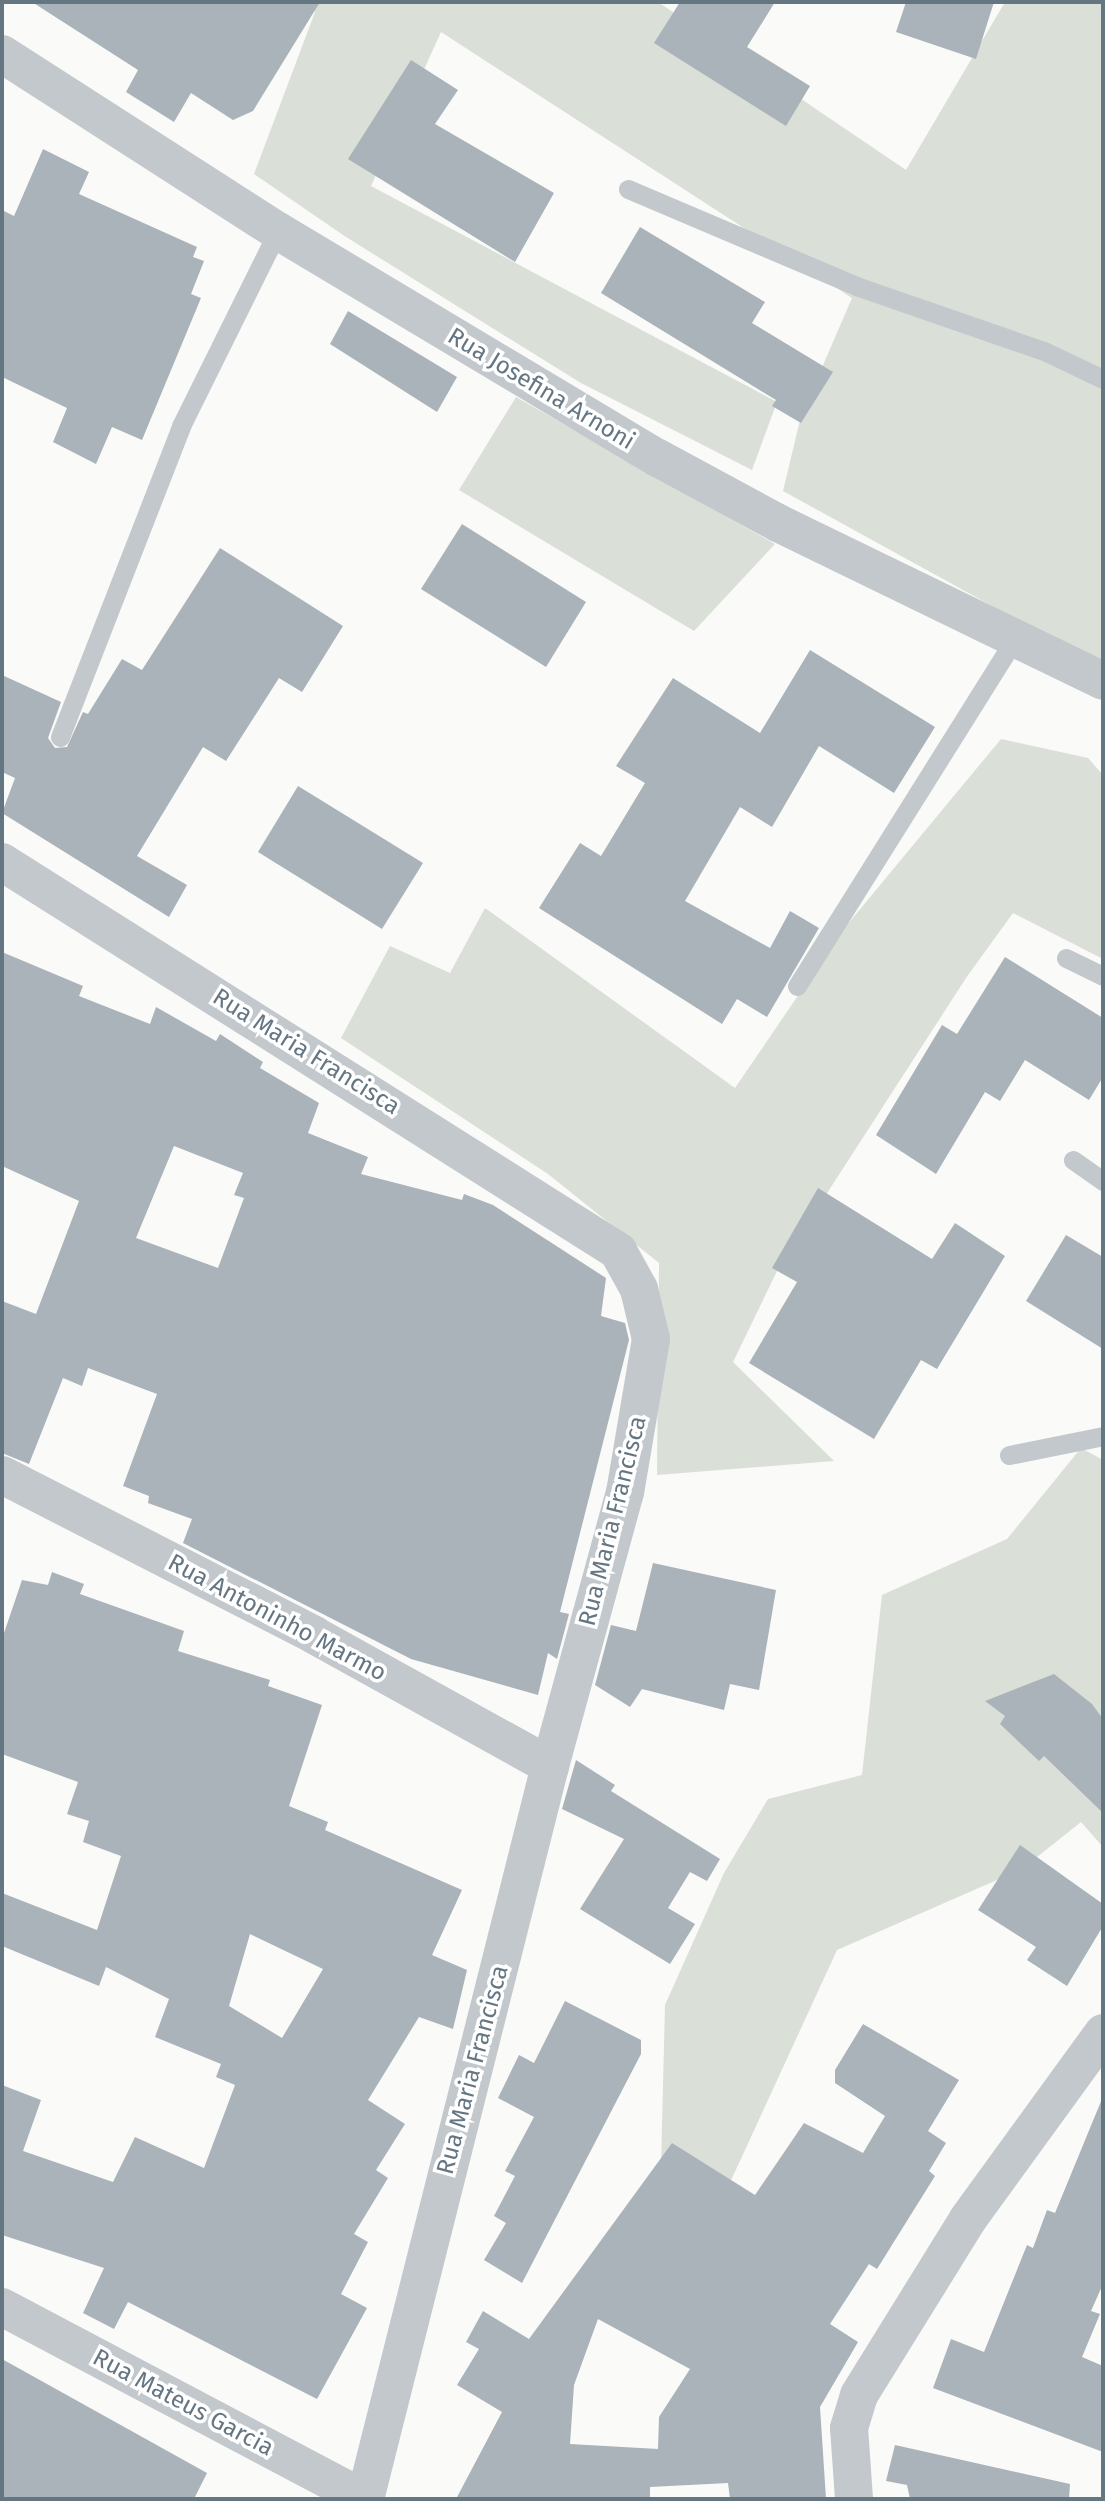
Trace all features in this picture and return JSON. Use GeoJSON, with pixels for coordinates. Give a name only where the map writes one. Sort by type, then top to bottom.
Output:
{"type":"FeatureCollection","features":[{"type":"Feature","properties":{"kind":"street","name":"Rua Josefina Arnoni"},"geometry":{"type":"LineString","coordinates":[[2,54],[278,231],[659,458],[1014,640],[1103,681]]}},
{"type":"Feature","properties":{"kind":"street","name":"Rua Maria Francisca"},"geometry":{"type":"LineString","coordinates":[[2,862],[618,1251],[639,1289],[651,1339],[643,1402],[625,1492],[550,1766],[364,2499]]}},
{"type":"Feature","properties":{"kind":"street","name":"Rua Antoninho Marmo"},"geometry":{"type":"LineString","coordinates":[[2,1475],[314,1634],[550,1766]]}},
{"type":"Feature","properties":{"kind":"street"},"geometry":{"type":"LineString","coordinates":[[854,2499],[849,2428],[859,2395],[968,2219],[1103,2034]]}},
{"type":"Feature","properties":{"kind":"street","name":"Rua Mateus Garcia"},"geometry":{"type":"LineString","coordinates":[[2,2306],[364,2499]]}},
{"type":"Feature","properties":{"kind":"lane"},"geometry":{"type":"LineString","coordinates":[[628,189],[859,287],[1044,351],[1103,379]]}},
{"type":"Feature","properties":{"kind":"lane"},"geometry":{"type":"LineString","coordinates":[[60,737],[181,426],[278,231]]}},
{"type":"Feature","properties":{"kind":"lane"},"geometry":{"type":"LineString","coordinates":[[797,986],[1014,640]]}},
{"type":"Feature","properties":{"kind":"lane"},"geometry":{"type":"LineString","coordinates":[[1066,958],[1103,976]]}},
{"type":"Feature","properties":{"kind":"lane"},"geometry":{"type":"LineString","coordinates":[[1073,1160],[1103,1181]]}},
{"type":"Feature","properties":{"kind":"lane"},"geometry":{"type":"LineString","coordinates":[[1009,1455],[1103,1436]]}},
{"type":"Feature","properties":{"kind":"shaded area"},"geometry":{"type":"Polygon","coordinates":[[[300,2],[658,2],[906,170],[1005,2],[1103,2],[1103,667],[783,491],[801,416],[852,298],[441,32],[371,186],[777,402],[752,470],[581,383],[346,237],[254,174],[315,12],[300,2]]]}},
{"type":"Feature","properties":{"kind":"shaded area"},"geometry":{"type":"Polygon","coordinates":[[[516,397],[775,544],[694,631],[459,490],[516,397]]]}},
{"type":"Feature","properties":{"kind":"shaded area"},"geometry":{"type":"Polygon","coordinates":[[[1001,739],[1088,758],[1103,775],[1103,959],[1013,913],[966,978],[778,1269],[733,1362],[834,1461],[657,1475],[659,1263],[548,1174],[341,1038],[390,946],[450,973],[485,908],[735,1088],[842,931],[1001,739]]]}},
{"type":"Feature","properties":{"kind":"shaded area"},"geometry":{"type":"Polygon","coordinates":[[[1081,1448],[1103,1460],[1103,1847],[1081,1822],[1022,1869],[837,1950],[716,2213],[659,2247],[665,2005],[724,1873],[768,1799],[862,1775],[882,1595],[1007,1539],[1081,1448]]]}},
{"type":"Feature","properties":{"kind":"building"},"geometry":{"type":"Polygon","coordinates":[[[32,2],[320,2],[253,111],[233,120],[191,93],[174,122],[126,92],[138,70],[32,2]]]}},
{"type":"Feature","properties":{"kind":"building"},"geometry":{"type":"Polygon","coordinates":[[[680,2],[775,2],[747,47],[810,86],[786,126],[654,43],[680,2]]]}},
{"type":"Feature","properties":{"kind":"building"},"geometry":{"type":"Polygon","coordinates":[[[906,2],[994,2],[976,59],[896,32],[906,2]]]}},
{"type":"Feature","properties":{"kind":"building"},"geometry":{"type":"Polygon","coordinates":[[[411,60],[458,90],[435,124],[554,193],[515,262],[348,159],[411,60]]]}},
{"type":"Feature","properties":{"kind":"building"},"geometry":{"type":"Polygon","coordinates":[[[43,149],[89,172],[79,194],[197,247],[193,257],[204,261],[191,294],[201,298],[142,440],[112,427],[96,464],[53,442],[67,408],[2,377],[2,210],[14,216],[43,149]]]}},
{"type":"Feature","properties":{"kind":"building"},"geometry":{"type":"Polygon","coordinates":[[[640,227],[765,302],[752,323],[833,372],[801,423],[772,406],[776,400],[601,293],[640,227]]]}},
{"type":"Feature","properties":{"kind":"building"},"geometry":{"type":"Polygon","coordinates":[[[348,311],[457,377],[437,412],[330,344],[348,311]]]}},
{"type":"Feature","properties":{"kind":"building"},"geometry":{"type":"Polygon","coordinates":[[[462,524],[586,602],[546,667],[421,589],[462,524]]]}},
{"type":"Feature","properties":{"kind":"building"},"geometry":{"type":"Polygon","coordinates":[[[220,548],[343,626],[302,692],[279,678],[226,761],[203,747],[137,856],[187,885],[169,917],[2,813],[15,778],[2,772],[2,675],[61,702],[48,738],[55,748],[67,747],[83,712],[88,714],[122,659],[142,670],[220,548]]]}},
{"type":"Feature","properties":{"kind":"building"},"geometry":{"type":"Polygon","coordinates":[[[810,650],[935,727],[894,793],[819,746],[772,827],[740,807],[685,901],[770,948],[790,911],[819,928],[767,1017],[737,999],[722,1024],[539,908],[580,843],[601,856],[645,783],[616,766],[673,678],[760,733],[810,650]]]}},
{"type":"Feature","properties":{"kind":"building"},"geometry":{"type":"Polygon","coordinates":[[[298,786],[423,863],[382,929],[258,852],[298,786]]]}},
{"type":"Feature","properties":{"kind":"building"},"geometry":{"type":"Polygon","coordinates":[[[2,952],[83,986],[79,996],[150,1024],[156,1007],[216,1041],[220,1034],[263,1062],[260,1068],[319,1103],[308,1133],[368,1157],[361,1174],[462,1200],[464,1194],[493,1205],[606,1278],[601,1316],[625,1323],[629,1340],[560,1612],[569,1614],[557,1659],[548,1653],[538,1695],[411,1659],[183,1543],[192,1519],[148,1503],[149,1496],[123,1486],[157,1394],[88,1368],[82,1386],[63,1378],[29,1464],[2,1453],[2,1301],[36,1314],[79,1201],[2,1166],[2,952]],[[174,1146],[136,1238],[218,1268],[244,1198],[234,1195],[243,1173],[174,1146]]]}},
{"type":"Feature","properties":{"kind":"building"},"geometry":{"type":"Polygon","coordinates":[[[1005,957],[1103,1018],[1103,1077],[1089,1100],[1025,1060],[1000,1101],[985,1092],[936,1174],[876,1135],[942,1025],[957,1034],[1005,957]]]}},
{"type":"Feature","properties":{"kind":"building"},"geometry":{"type":"Polygon","coordinates":[[[818,1188],[932,1259],[955,1223],[1005,1256],[937,1369],[921,1360],[874,1439],[749,1363],[797,1282],[772,1268],[818,1188]]]}},
{"type":"Feature","properties":{"kind":"building"},"geometry":{"type":"Polygon","coordinates":[[[1066,1235],[1103,1257],[1103,1349],[1026,1301],[1066,1235]]]}},
{"type":"Feature","properties":{"kind":"building"},"geometry":{"type":"Polygon","coordinates":[[[653,1563],[776,1590],[759,1690],[730,1684],[724,1710],[642,1689],[630,1707],[595,1685],[611,1625],[636,1631],[653,1563]]]}},
{"type":"Feature","properties":{"kind":"building"},"geometry":{"type":"Polygon","coordinates":[[[52,1572],[84,1584],[80,1594],[184,1631],[178,1651],[270,1680],[268,1686],[322,1705],[289,1806],[328,1822],[325,1830],[462,1890],[432,1955],[467,1970],[453,2029],[419,2017],[368,2100],[405,2124],[376,2170],[388,2178],[354,2234],[368,2242],[341,2294],[367,2308],[317,2399],[128,2302],[114,2329],[83,2313],[104,2268],[2,2235],[2,2085],[41,2100],[23,2151],[113,2182],[135,2137],[204,2168],[235,2085],[216,2077],[221,2064],[155,2037],[169,1999],[106,1967],[99,1986],[2,1946],[2,1893],[97,1930],[121,1856],[83,1842],[89,1821],[67,1814],[78,1782],[2,1754],[2,1639],[22,1580],[48,1585],[52,1572]],[[250,1934],[229,2006],[282,2038],[323,1969],[250,1934]]]}},
{"type":"Feature","properties":{"kind":"building"},"geometry":{"type":"Polygon","coordinates":[[[1054,1674],[1092,1704],[1103,1719],[1103,1813],[1044,1756],[1039,1761],[1000,1724],[1005,1716],[985,1701],[1054,1674]]]}},
{"type":"Feature","properties":{"kind":"building"},"geometry":{"type":"Polygon","coordinates":[[[576,1760],[615,1785],[611,1791],[720,1859],[707,1881],[690,1872],[668,1908],[695,1924],[670,1964],[580,1909],[624,1839],[562,1809],[576,1760]]]}},
{"type":"Feature","properties":{"kind":"building"},"geometry":{"type":"Polygon","coordinates":[[[1020,1845],[1103,1904],[1103,1926],[1067,1986],[1027,1960],[1036,1947],[978,1910],[1020,1845]]]}},
{"type":"Feature","properties":{"kind":"building"},"geometry":{"type":"Polygon","coordinates":[[[565,2001],[641,2040],[641,2054],[522,2283],[484,2260],[506,2223],[494,2216],[515,2176],[505,2171],[534,2117],[498,2098],[519,2055],[534,2063],[565,2001]]]}},
{"type":"Feature","properties":{"kind":"building"},"geometry":{"type":"Polygon","coordinates":[[[863,2024],[959,2080],[928,2131],[946,2143],[929,2171],[935,2176],[877,2269],[869,2264],[830,2324],[858,2342],[820,2407],[826,2499],[730,2499],[728,2483],[650,2487],[650,2499],[456,2499],[502,2412],[457,2385],[479,2349],[466,2342],[483,2311],[529,2339],[672,2143],[755,2195],[804,2123],[863,2153],[885,2116],[835,2083],[835,2070],[863,2024]],[[598,2319],[574,2385],[570,2444],[658,2449],[659,2417],[690,2369],[598,2319]]]}},
{"type":"Feature","properties":{"kind":"building"},"geometry":{"type":"Polygon","coordinates":[[[1102,2099],[1103,2284],[1091,2311],[1100,2314],[1082,2357],[1103,2366],[1103,2452],[933,2388],[951,2339],[984,2352],[1027,2245],[1033,2248],[1047,2210],[1055,2213],[1102,2099]]]}},
{"type":"Feature","properties":{"kind":"building"},"geometry":{"type":"Polygon","coordinates":[[[2,2359],[207,2473],[194,2499],[2,2499],[2,2359]]]}},
{"type":"Feature","properties":{"kind":"building"},"geometry":{"type":"Polygon","coordinates":[[[895,2445],[1070,2484],[1069,2499],[910,2499],[907,2485],[886,2481],[895,2445]]]}}]}
